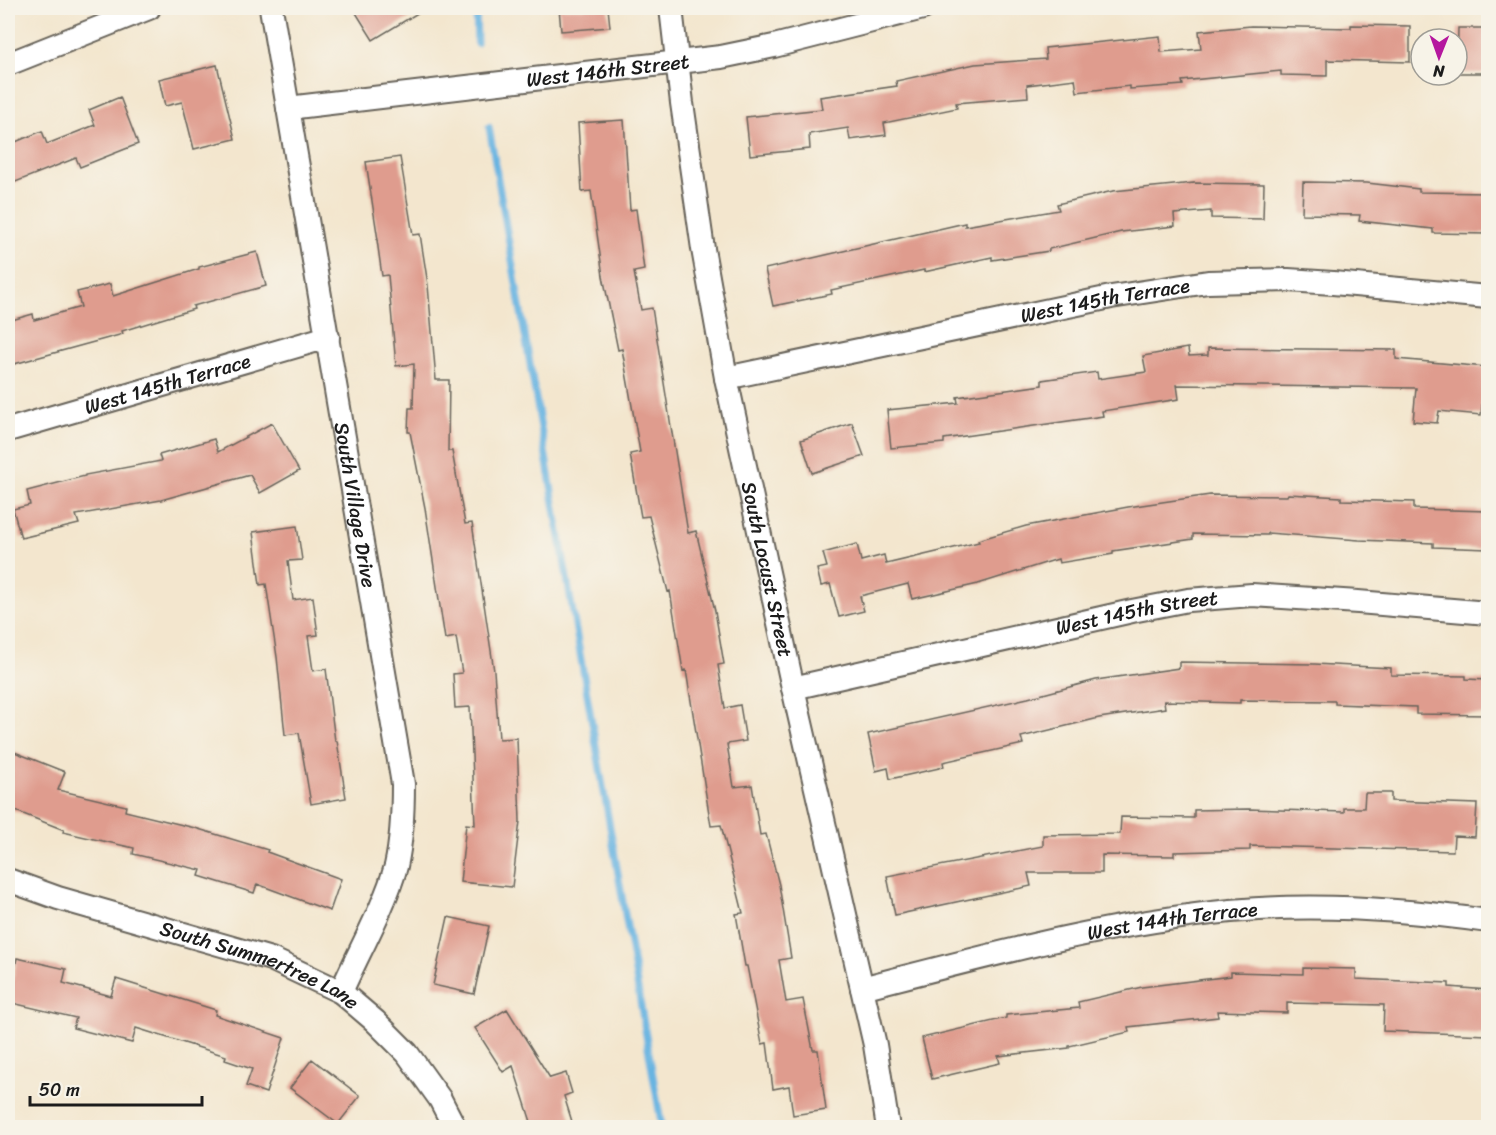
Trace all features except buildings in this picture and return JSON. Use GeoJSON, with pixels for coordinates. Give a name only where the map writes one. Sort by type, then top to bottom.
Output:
{"type":"FeatureCollection","features":[{"type":"Feature","properties":{"kind":"street"},"geometry":{"type":"LineString","coordinates":[[8,64],[149,8]]}},
{"type":"Feature","properties":{"kind":"street","name":"South Village Drive"},"geometry":{"type":"LineString","coordinates":[[271,8],[403,783],[403,824],[396,865],[389,887],[341,992]]}},
{"type":"Feature","properties":{"kind":"street","name":"South Locust Street"},"geometry":{"type":"LineString","coordinates":[[671,8],[703,249],[726,378],[793,688],[875,1045],[888,1128]]}},
{"type":"Feature","properties":{"kind":"street","name":"West 146th Street"},"geometry":{"type":"LineString","coordinates":[[288,108],[721,57],[774,46],[923,8]]}},
{"type":"Feature","properties":{"kind":"street","name":"West 145th Terrace"},"geometry":{"type":"LineString","coordinates":[[726,378],[1111,297],[1208,282],[1300,281],[1488,297]]}},
{"type":"Feature","properties":{"kind":"street","name":"West 145th Terrace"},"geometry":{"type":"LineString","coordinates":[[8,430],[328,337]]}},
{"type":"Feature","properties":{"kind":"street","name":"West 145th Street"},"geometry":{"type":"LineString","coordinates":[[793,688],[1120,613],[1188,600],[1252,595],[1488,613]]}},
{"type":"Feature","properties":{"kind":"street","name":"South Summertree Lane"},"geometry":{"type":"LineString","coordinates":[[8,879],[58,898],[271,959],[341,992],[407,1053],[440,1099],[455,1128]]}},
{"type":"Feature","properties":{"kind":"street","name":"West 144th Terrace"},"geometry":{"type":"LineString","coordinates":[[862,988],[966,961],[1113,929],[1180,917],[1232,911],[1303,907],[1376,909],[1488,921]]}},
{"type":"Feature","properties":{"kind":"waterway"},"geometry":{"type":"LineString","coordinates":[[476,8],[477,43]]}},
{"type":"Feature","properties":{"kind":"waterway"},"geometry":{"type":"LineString","coordinates":[[489,127],[662,1128]]}}]}
